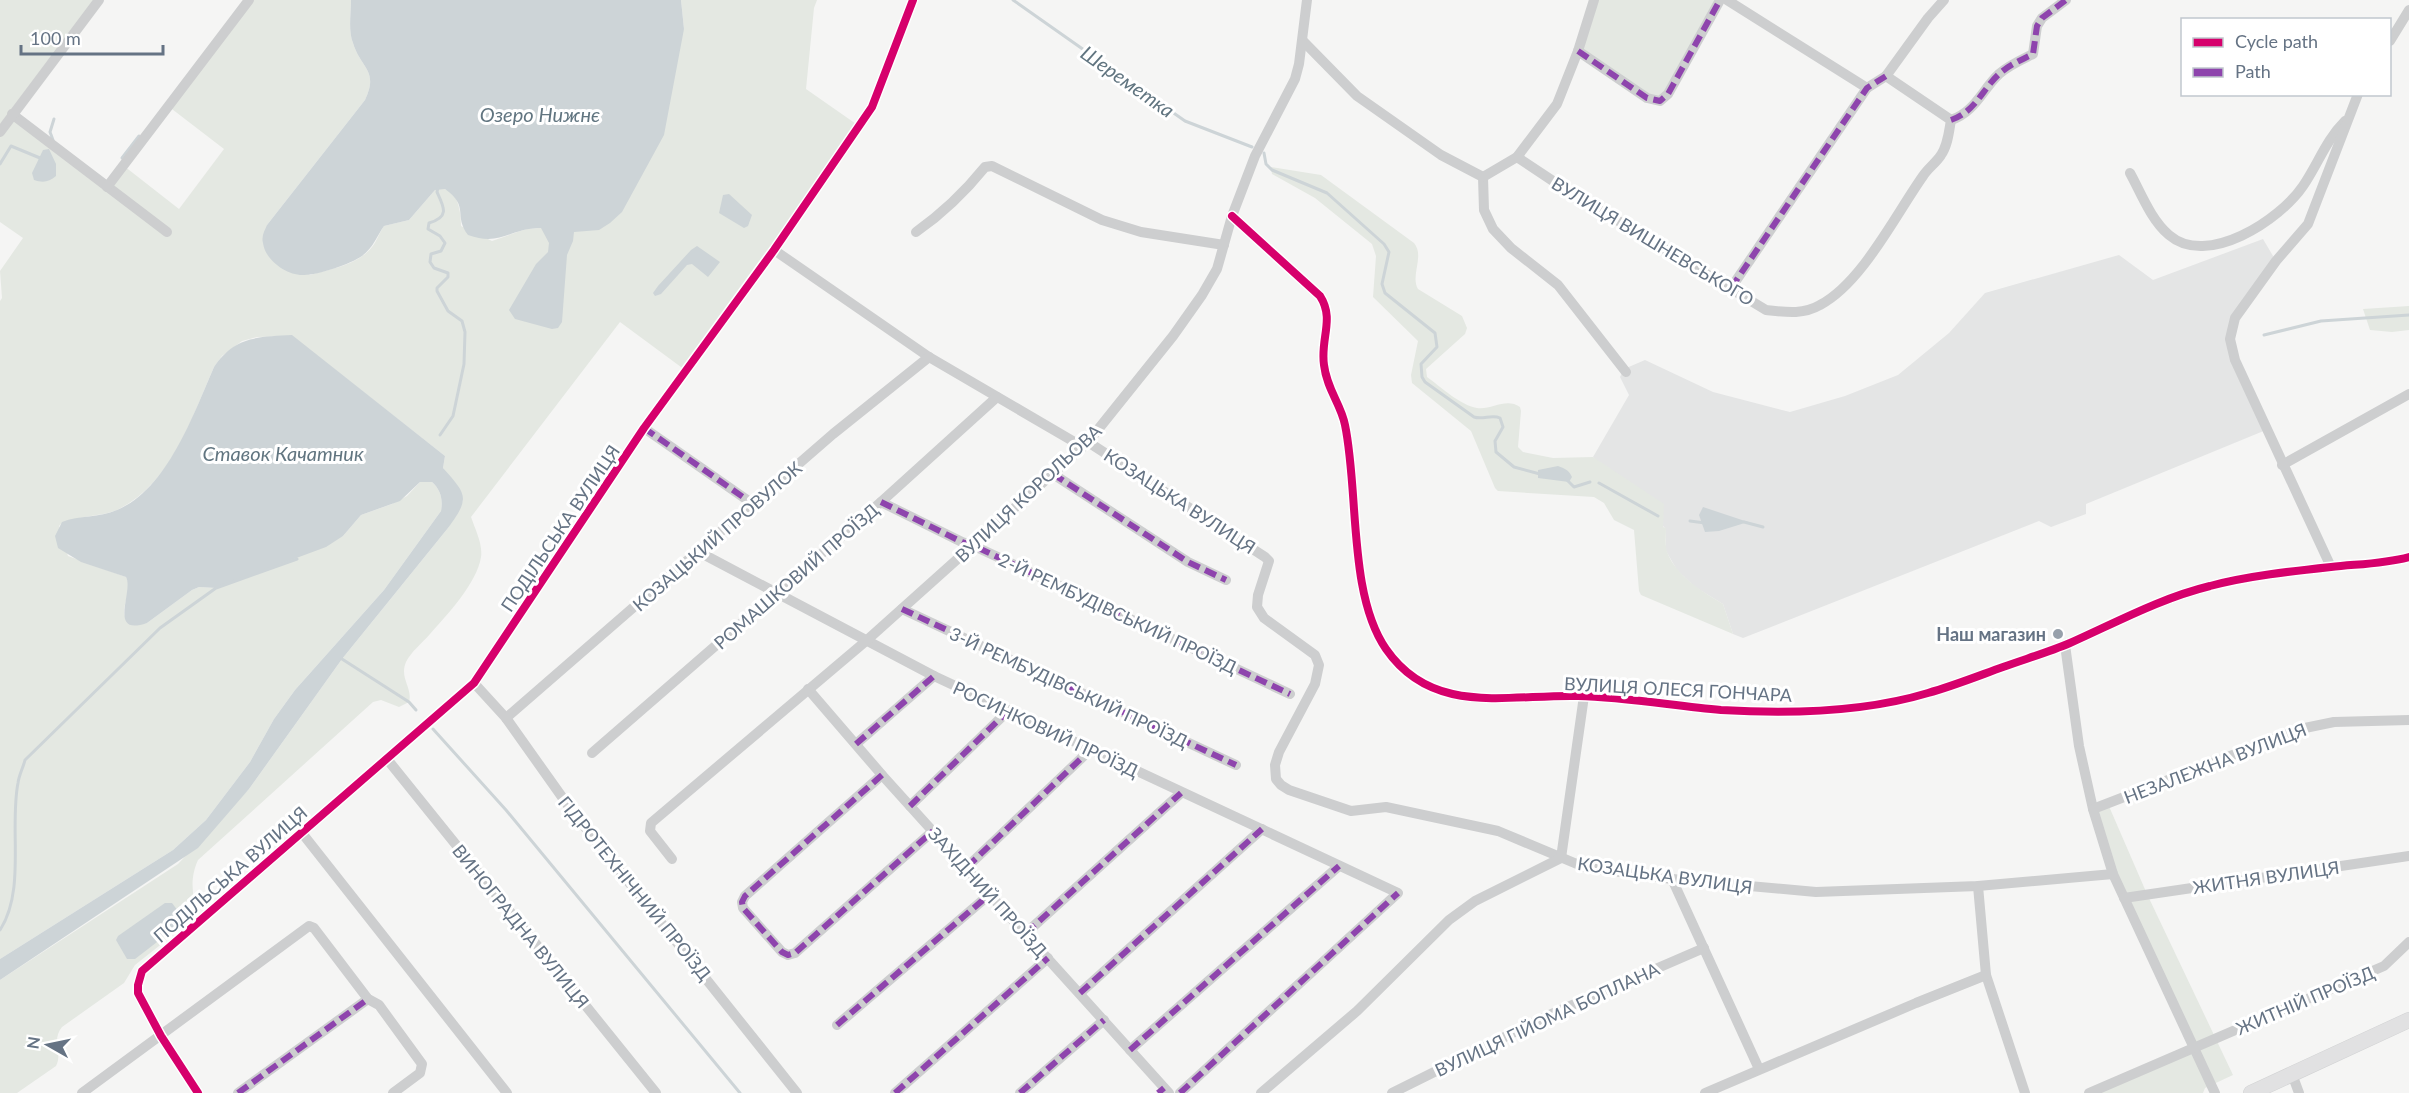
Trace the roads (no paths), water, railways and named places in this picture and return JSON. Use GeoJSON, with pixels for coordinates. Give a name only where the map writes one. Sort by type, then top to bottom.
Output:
{"type":"FeatureCollection","features":[{"type":"Feature","properties":{"kind":"main road"},"geometry":{"type":"LineString","coordinates":[[2252,1093],[2409,1020]]}},
{"type":"Feature","properties":{"kind":"street"},"geometry":{"type":"LineString","coordinates":[[0,132],[99,0]]}},
{"type":"Feature","properties":{"kind":"street"},"geometry":{"type":"LineString","coordinates":[[107,187],[249,0]]}},
{"type":"Feature","properties":{"kind":"street","name":"ПОДІЛЬСЬКА ВУЛИЦЯ"},"geometry":{"type":"LineString","coordinates":[[161,1036],[138,993],[139,978],[147,965],[474,682],[645,428],[774,250],[872,106],[913,0]]}},
{"type":"Feature","properties":{"kind":"street","name":"ВУЛИЦЯ КОРОЛЬОВА"},"geometry":{"type":"LineString","coordinates":[[672,859],[650,831],[651,822],[866,641],[1086,445],[1197,303],[1216,269],[1232,216],[1255,156],[1295,79],[1303,40],[1307,0]]}},
{"type":"Feature","properties":{"kind":"street"},"geometry":{"type":"LineString","coordinates":[[1483,177],[1516,157],[1557,104],[1578,51],[1594,0]]}},
{"type":"Feature","properties":{"kind":"street"},"geometry":{"type":"LineString","coordinates":[[1578,51],[1647,98],[1660,101],[1668,94],[1720,0]]}},
{"type":"Feature","properties":{"kind":"street"},"geometry":{"type":"LineString","coordinates":[[1727,0],[1867,88]]}},
{"type":"Feature","properties":{"kind":"street"},"geometry":{"type":"LineString","coordinates":[[1731,288],[1867,88],[1886,76],[1944,0]]}},
{"type":"Feature","properties":{"kind":"street"},"geometry":{"type":"LineString","coordinates":[[1886,76],[1951,120],[1967,112],[1999,74],[2015,62],[2033,54],[2037,27],[2042,18],[2067,0]]}},
{"type":"Feature","properties":{"kind":"street"},"geometry":{"type":"LineString","coordinates":[[2391,39],[2409,10]]}},
{"type":"Feature","properties":{"kind":"street"},"geometry":{"type":"LineString","coordinates":[[1303,40],[1357,96],[1441,155],[1483,177]]}},
{"type":"Feature","properties":{"kind":"street"},"geometry":{"type":"LineString","coordinates":[[2331,567],[2235,360],[2230,339],[2235,318],[2276,261],[2308,224],[2357,96]]}},
{"type":"Feature","properties":{"kind":"street"},"geometry":{"type":"LineString","coordinates":[[12,114],[167,232]]}},
{"type":"Feature","properties":{"kind":"street"},"geometry":{"type":"LineString","coordinates":[[2130,173],[2160,225],[2169,235],[2187,244],[2215,245],[2238,237],[2279,212],[2302,188],[2333,133],[2348,118]]}},
{"type":"Feature","properties":{"kind":"street","name":"ВУЛИЦЯ ВИШНЕВСЬКОГО"},"geometry":{"type":"LineString","coordinates":[[1516,157],[1766,310],[1787,313],[1804,312],[1831,298],[1845,286],[1897,218],[1923,176],[1942,155],[1947,143],[1951,120]]}},
{"type":"Feature","properties":{"kind":"street"},"geometry":{"type":"LineString","coordinates":[[916,232],[944,213],[985,167],[992,166],[1102,220],[1141,232],[1224,245]]}},
{"type":"Feature","properties":{"kind":"street"},"geometry":{"type":"LineString","coordinates":[[1483,177],[1484,210],[1492,229],[1510,248],[1558,285],[1626,372]]}},
{"type":"Feature","properties":{"kind":"street","name":"ВУЛИЦЯ ОЛЕСЯ ГОНЧАРА"},"geometry":{"type":"LineString","coordinates":[[1232,216],[1320,296],[1327,306],[1328,323],[1322,353],[1326,383],[1344,420],[1353,472],[1365,602],[1375,631],[1392,657],[1415,678],[1437,691],[1453,696],[1485,698],[1584,696],[1749,711],[1810,710],[1874,705],[1926,694],[2065,645],[2168,598],[2213,585],[2409,557]]}},
{"type":"Feature","properties":{"kind":"street","name":"КОЗАЦЬКА ВУЛИЦЯ"},"geometry":{"type":"LineString","coordinates":[[774,250],[929,357],[1086,445],[1265,556],[1269,561],[1258,595],[1257,607],[1264,618],[1315,655],[1319,666],[1315,684],[1277,759],[1275,775],[1281,785],[1351,812],[1386,807],[1498,831],[1590,868],[1672,879],[1816,892],[1978,886],[2114,874]]}},
{"type":"Feature","properties":{"kind":"street","name":"КОЗАЦЬКИЙ ПРОВУЛОК"},"geometry":{"type":"LineString","coordinates":[[506,718],[833,434],[929,357]]}},
{"type":"Feature","properties":{"kind":"street"},"geometry":{"type":"LineString","coordinates":[[2282,465],[2409,394]]}},
{"type":"Feature","properties":{"kind":"street","name":"РОМАШКОВИЙ ПРОЇЗД"},"geometry":{"type":"LineString","coordinates":[[592,753],[881,502],[997,397]]}},
{"type":"Feature","properties":{"kind":"street"},"geometry":{"type":"LineString","coordinates":[[645,428],[753,504]]}},
{"type":"Feature","properties":{"kind":"street"},"geometry":{"type":"LineString","coordinates":[[1053,474],[1188,562],[1226,580]]}},
{"type":"Feature","properties":{"kind":"street","name":"2-Й РЕМБУДІВСЬКИЙ ПРОЇЗД"},"geometry":{"type":"LineString","coordinates":[[881,502],[1290,694]]}},
{"type":"Feature","properties":{"kind":"street","name":"РОСИНКОВИЙ ПРОЇЗД"},"geometry":{"type":"LineString","coordinates":[[699,552],[934,676],[1398,893],[1180,1093]]}},
{"type":"Feature","properties":{"kind":"street","name":"3-Й РЕМБУДІВСЬКИЙ ПРОЇЗД"},"geometry":{"type":"LineString","coordinates":[[902,609],[1236,765]]}},
{"type":"Feature","properties":{"kind":"street"},"geometry":{"type":"LineString","coordinates":[[2065,645],[2079,746],[2093,809],[2114,874],[2215,1093]]}},
{"type":"Feature","properties":{"kind":"street"},"geometry":{"type":"LineString","coordinates":[[856,744],[934,676]]}},
{"type":"Feature","properties":{"kind":"street","name":"ГІДРОТЕХНІЧНИЙ ПРОЇЗД"},"geometry":{"type":"LineString","coordinates":[[474,682],[506,718],[572,811],[797,1093]]}},
{"type":"Feature","properties":{"kind":"street","name":"ЗАХІДНИЙ ПРОЇЗД"},"geometry":{"type":"LineString","coordinates":[[808,689],[882,775],[1104,1020],[1164,1091]]}},
{"type":"Feature","properties":{"kind":"street"},"geometry":{"type":"LineString","coordinates":[[1261,1093],[1357,1011],[1449,920],[1475,901],[1561,858],[1584,696]]}},
{"type":"Feature","properties":{"kind":"street"},"geometry":{"type":"LineString","coordinates":[[910,806],[1009,710]]}},
{"type":"Feature","properties":{"kind":"street","name":"НЕЗАЛЕЖНА ВУЛИЦЯ"},"geometry":{"type":"LineString","coordinates":[[2093,809],[2300,729],[2334,722],[2409,720]]}},
{"type":"Feature","properties":{"kind":"street"},"geometry":{"type":"LineString","coordinates":[[967,867],[1090,750]]}},
{"type":"Feature","properties":{"kind":"street","name":"ВИНОГРАДНА ВУЛИЦЯ"},"geometry":{"type":"LineString","coordinates":[[387,759],[656,1093]]}},
{"type":"Feature","properties":{"kind":"street"},"geometry":{"type":"LineString","coordinates":[[882,775],[745,896],[742,902],[743,908],[782,952],[788,955],[795,953],[933,831]]}},
{"type":"Feature","properties":{"kind":"street"},"geometry":{"type":"LineString","coordinates":[[1026,933],[1181,793]]}},
{"type":"Feature","properties":{"kind":"street"},"geometry":{"type":"LineString","coordinates":[[1080,993],[1262,829]]}},
{"type":"Feature","properties":{"kind":"street"},"geometry":{"type":"LineString","coordinates":[[302,833],[507,1093]]}},
{"type":"Feature","properties":{"kind":"street","name":"ЖИТНЯ ВУЛИЦЯ"},"geometry":{"type":"LineString","coordinates":[[2124,898],[2409,856]]}},
{"type":"Feature","properties":{"kind":"street"},"geometry":{"type":"LineString","coordinates":[[1130,1050],[1339,866]]}},
{"type":"Feature","properties":{"kind":"street"},"geometry":{"type":"LineString","coordinates":[[1672,879],[1759,1069]]}},
{"type":"Feature","properties":{"kind":"street"},"geometry":{"type":"LineString","coordinates":[[1978,886],[1986,975],[2025,1093]]}},
{"type":"Feature","properties":{"kind":"street"},"geometry":{"type":"LineString","coordinates":[[837,1025],[990,894]]}},
{"type":"Feature","properties":{"kind":"street"},"geometry":{"type":"LineString","coordinates":[[82,1093],[309,926],[314,928],[368,999],[379,1005],[422,1064],[420,1073],[393,1093]]}},
{"type":"Feature","properties":{"kind":"street","name":"ЖИТНІЙ ПРОЇЗД"},"geometry":{"type":"LineString","coordinates":[[2089,1093],[2384,966],[2409,942]]}},
{"type":"Feature","properties":{"kind":"street","name":"ВУЛИЦЯ ГІЙОМА БОПЛАНА"},"geometry":{"type":"LineString","coordinates":[[1392,1093],[1549,1015],[1704,948]]}},
{"type":"Feature","properties":{"kind":"street"},"geometry":{"type":"LineString","coordinates":[[902,1091],[1048,958]]}},
{"type":"Feature","properties":{"kind":"street"},"geometry":{"type":"LineString","coordinates":[[1705,1093],[1986,975]]}},
{"type":"Feature","properties":{"kind":"street"},"geometry":{"type":"LineString","coordinates":[[238,1093],[368,999]]}},
{"type":"Feature","properties":{"kind":"street"},"geometry":{"type":"LineString","coordinates":[[1020,1093],[1104,1020]]}},
{"type":"Feature","properties":{"kind":"street"},"geometry":{"type":"LineString","coordinates":[[161,1036],[198,1093]]}},
{"type":"Feature","properties":{"kind":"street"},"geometry":{"type":"LineString","coordinates":[[2292,1074],[2299,1093]]}},
{"type":"Feature","properties":{"kind":"water","name":"Озеро Нижнє"},"geometry":{"type":"Polygon","coordinates":[[[351,0],[681,0],[684,29],[664,135],[622,212],[599,230],[574,232],[567,255],[562,322],[558,328],[552,329],[515,319],[509,310],[536,264],[548,252],[549,243],[541,228],[489,239],[468,235],[457,201],[445,189],[435,190],[409,220],[384,226],[366,253],[343,266],[317,273],[297,275],[278,266],[268,255],[263,240],[267,225],[365,100],[369,90],[367,70],[351,38],[351,0]]]}},
{"type":"Feature","properties":{"kind":"water"},"geometry":{"type":"Polygon","coordinates":[[[49,149],[56,164],[56,176],[46,181],[34,180],[32,173],[43,150],[49,149]]]}},
{"type":"Feature","properties":{"kind":"water"},"geometry":{"type":"Polygon","coordinates":[[[729,194],[752,215],[748,226],[744,228],[719,213],[723,195],[729,194]]]}},
{"type":"Feature","properties":{"kind":"water"},"geometry":{"type":"Polygon","coordinates":[[[697,246],[720,262],[708,277],[692,264],[687,265],[661,294],[655,296],[653,293],[658,286],[697,246]]]}},
{"type":"Feature","properties":{"kind":"water","name":"Ставок Качатник"},"geometry":{"type":"Polygon","coordinates":[[[292,335],[445,456],[443,468],[457,484],[463,496],[460,509],[448,528],[342,659],[249,789],[198,848],[0,980],[0,959],[173,850],[206,820],[250,762],[274,719],[295,690],[384,590],[441,511],[441,499],[437,488],[432,482],[420,482],[400,501],[361,515],[343,536],[326,547],[216,588],[199,587],[147,623],[135,626],[128,624],[125,618],[128,584],[126,577],[81,562],[58,548],[55,536],[62,522],[117,510],[135,500],[150,486],[177,448],[214,367],[230,349],[248,340],[292,335]]]}},
{"type":"Feature","properties":{"kind":"water"},"geometry":{"type":"Polygon","coordinates":[[[1558,466],[1571,474],[1569,482],[1538,478],[1538,470],[1558,466]]]}},
{"type":"Feature","properties":{"kind":"water"},"geometry":{"type":"Polygon","coordinates":[[[1703,507],[1748,522],[1719,531],[1705,532],[1699,515],[1703,507]]]}},
{"type":"Feature","properties":{"kind":"water"},"geometry":{"type":"Polygon","coordinates":[[[165,903],[172,903],[184,919],[183,922],[135,959],[127,959],[116,940],[118,936],[165,903]]]}},
{"type":"Feature","properties":{"kind":"waterway","name":"Шереметка"},"geometry":{"type":"LineString","coordinates":[[1013,0],[1185,121],[1252,147]]}},
{"type":"Feature","properties":{"kind":"waterway"},"geometry":{"type":"LineString","coordinates":[[53,140],[50,132],[54,119]]}},
{"type":"Feature","properties":{"kind":"waterway"},"geometry":{"type":"LineString","coordinates":[[122,158],[139,136]]}},
{"type":"Feature","properties":{"kind":"waterway"},"geometry":{"type":"LineString","coordinates":[[0,164],[11,146],[40,158]]}},
{"type":"Feature","properties":{"kind":"waterway","name":"Шереметка"},"geometry":{"type":"LineString","coordinates":[[1264,153],[1266,164],[1272,170],[1327,193],[1384,244],[1389,252],[1382,284],[1385,293],[1435,333],[1437,347],[1421,364],[1422,377],[1425,382],[1474,417],[1500,418],[1503,427],[1495,441],[1496,452],[1514,467],[1540,474]]}},
{"type":"Feature","properties":{"kind":"waterway"},"geometry":{"type":"LineString","coordinates":[[438,187],[437,192],[442,202],[443,215],[429,223],[428,229],[440,236],[445,243],[441,251],[431,254],[430,262],[434,268],[448,273],[448,277],[437,288],[437,291],[448,311],[462,321],[465,332],[464,364],[453,416],[440,435]]}},
{"type":"Feature","properties":{"kind":"waterway","name":"Шереметка"},"geometry":{"type":"LineString","coordinates":[[2264,335],[2321,321],[2409,315]]}},
{"type":"Feature","properties":{"kind":"waterway","name":"Шереметка"},"geometry":{"type":"LineString","coordinates":[[1567,480],[1574,487],[1590,482]]}},
{"type":"Feature","properties":{"kind":"waterway","name":"Шереметка"},"geometry":{"type":"LineString","coordinates":[[1599,483],[1658,516]]}},
{"type":"Feature","properties":{"kind":"waterway","name":"Шереметка"},"geometry":{"type":"LineString","coordinates":[[1690,521],[1705,523]]}},
{"type":"Feature","properties":{"kind":"waterway","name":"Шереметка"},"geometry":{"type":"LineString","coordinates":[[1744,522],[1763,527]]}},
{"type":"Feature","properties":{"kind":"waterway"},"geometry":{"type":"LineString","coordinates":[[0,930],[13,896],[16,801],[25,760],[160,628],[216,588],[297,559]]}},
{"type":"Feature","properties":{"kind":"waterway"},"geometry":{"type":"LineString","coordinates":[[342,659],[409,702],[416,710]]}},
{"type":"Feature","properties":{"kind":"waterway"},"geometry":{"type":"LineString","coordinates":[[433,729],[506,810],[740,1093]]}},
{"type":"Feature","properties":{"kind":"place","name":"Наш магазин"},"geometry":{"type":"Point","coordinates":[2058,634]}}]}
